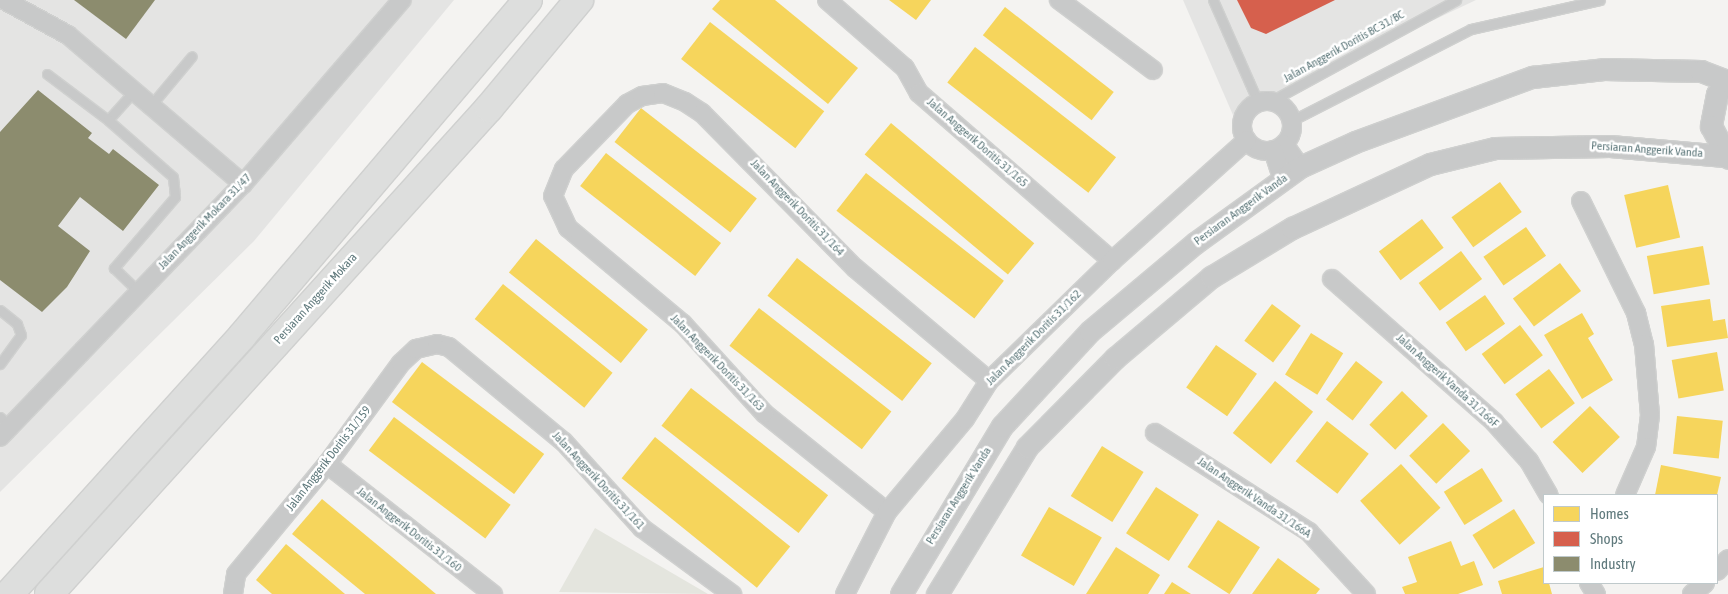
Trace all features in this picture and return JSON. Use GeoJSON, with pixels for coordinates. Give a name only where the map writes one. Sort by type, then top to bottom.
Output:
{"type":"FeatureCollection","features":[{"type":"Feature","properties":{"kind":"main road"},"geometry":{"type":"LineString","coordinates":[[9,594],[242,336],[528,0]]}},
{"type":"Feature","properties":{"kind":"main road","name":"Persiaran Anggerik Mokara"},"geometry":{"type":"LineString","coordinates":[[49,594],[488,108],[579,0]]}},
{"type":"Feature","properties":{"kind":"street"},"geometry":{"type":"LineString","coordinates":[[4,0],[44,18],[152,104],[243,184]]}},
{"type":"Feature","properties":{"kind":"street","name":"Jalan Anggerik Mokara 31/47"},"geometry":{"type":"LineString","coordinates":[[3,427],[243,184],[402,0]]}},
{"type":"Feature","properties":{"kind":"street","name":"Jalan Anggerik Doritis 31/165"},"geometry":{"type":"LineString","coordinates":[[827,0],[905,68],[919,93],[1112,261]]}},
{"type":"Feature","properties":{"kind":"street"},"geometry":{"type":"LineString","coordinates":[[1059,0],[1154,70]]}},
{"type":"Feature","properties":{"kind":"street","name":"Persiaran Anggerik Vanda"},"geometry":{"type":"LineString","coordinates":[[901,594],[1002,426],[1090,331],[1194,243],[1300,167],[1355,142],[1532,77],[1604,69],[1692,71],[1727,81]]}},
{"type":"Feature","properties":{"kind":"street"},"geometry":{"type":"LineString","coordinates":[[1727,81],[1712,110],[1714,134],[1727,157]]}},
{"type":"Feature","properties":{"kind":"street","name":"Jalan Anggerik Doritis 31/164"},"geometry":{"type":"LineString","coordinates":[[597,132],[642,96],[663,92],[691,105],[855,268],[989,381]]}},
{"type":"Feature","properties":{"kind":"street"},"geometry":{"type":"LineString","coordinates":[[1283,180],[1278,147],[1291,121],[1282,106],[1265,102],[1242,122],[1247,140],[1258,149],[1278,147],[1300,167]]}},
{"type":"Feature","properties":{"kind":"street","name":"Jalan Anggerik Doritis 31/163"},"geometry":{"type":"LineString","coordinates":[[597,132],[557,179],[553,196],[568,228],[682,324],[764,413],[887,512]]}},
{"type":"Feature","properties":{"kind":"street","name":"Jalan Anggerik Doritis 31/162"},"geometry":{"type":"LineString","coordinates":[[845,594],[887,512],[965,420],[989,381],[1112,261],[1247,140]]}},
{"type":"Feature","properties":{"kind":"street","name":"Persiaran Anggerik Vanda"},"geometry":{"type":"LineString","coordinates":[[937,594],[1027,447],[1115,358],[1211,277],[1292,228],[1430,164],[1495,148],[1610,146],[1727,157]]}},
{"type":"Feature","properties":{"kind":"street"},"geometry":{"type":"LineString","coordinates":[[1580,201],[1636,313],[1644,344],[1650,415],[1646,448],[1624,494]]}},
{"type":"Feature","properties":{"kind":"street","name":"Jalan Anggerik Vanda 31/166F"},"geometry":{"type":"LineString","coordinates":[[1332,279],[1494,422],[1529,461],[1548,494]]}},
{"type":"Feature","properties":{"kind":"street","name":"Jalan Anggerik Doritis 31/161"},"geometry":{"type":"LineString","coordinates":[[416,349],[430,344],[449,347],[564,442],[642,528],[732,594]]}},
{"type":"Feature","properties":{"kind":"street","name":"Jalan Anggerik Doritis 31/159"},"geometry":{"type":"LineString","coordinates":[[233,594],[241,568],[327,464],[416,349]]}},
{"type":"Feature","properties":{"kind":"street","name":"Jalan Anggerik Vanda 31/166A"},"geometry":{"type":"LineString","coordinates":[[1155,433],[1309,532],[1366,594]]}},
{"type":"Feature","properties":{"kind":"street","name":"Jalan Anggerik Doritis 31/160"},"geometry":{"type":"LineString","coordinates":[[327,464],[493,594]]}},
{"type":"Feature","properties":{"kind":"street"},"geometry":{"type":"LineString","coordinates":[[1718,570],[1728,559]]}},
{"type":"Feature","properties":{"kind":"street"},"geometry":{"type":"LineString","coordinates":[[1692,594],[1704,584]]}},
{"type":"Feature","properties":{"kind":"lane"},"geometry":{"type":"LineString","coordinates":[[1213,0],[1265,102]]}},
{"type":"Feature","properties":{"kind":"lane","name":"Jalan Anggerik Doritis BC 31/BC"},"geometry":{"type":"LineString","coordinates":[[1265,102],[1456,0]]}},
{"type":"Feature","properties":{"kind":"lane"},"geometry":{"type":"LineString","coordinates":[[1291,121],[1471,28],[1600,0]]}},
{"type":"Feature","properties":{"kind":"lane"},"geometry":{"type":"LineString","coordinates":[[152,104],[192,56]]}},
{"type":"Feature","properties":{"kind":"lane"},"geometry":{"type":"LineString","coordinates":[[47,74],[108,120],[172,177],[175,197],[114,268],[138,292]]}},
{"type":"Feature","properties":{"kind":"lane"},"geometry":{"type":"LineString","coordinates":[[108,120],[135,90]]}},
{"type":"Feature","properties":{"kind":"lane"},"geometry":{"type":"LineString","coordinates":[[0,310],[17,324],[21,335],[0,364]]}},
{"type":"Feature","properties":{"kind":"shaded area"},"geometry":{"type":"Polygon","coordinates":[[[0,0],[454,0],[254,241],[0,492],[0,0]]]}},
{"type":"Feature","properties":{"kind":"shaded area"},"geometry":{"type":"Polygon","coordinates":[[[1183,0],[1476,0],[1233,115],[1183,0]]]}},
{"type":"Feature","properties":{"kind":"shaded area"},"geometry":{"type":"Polygon","coordinates":[[[595,528],[708,594],[559,592],[595,528]]]}},
{"type":"Feature","properties":{"kind":"building: Homes"},"geometry":{"type":"Polygon","coordinates":[[[720,0],[775,0],[858,68],[828,104],[712,9],[720,0]]]}},
{"type":"Feature","properties":{"kind":"building: Homes"},"geometry":{"type":"Polygon","coordinates":[[[889,0],[931,0],[916,20],[889,0]]]}},
{"type":"Feature","properties":{"kind":"building: Homes"},"geometry":{"type":"Polygon","coordinates":[[[1005,7],[1114,92],[1092,120],[983,35],[1005,7]]]}},
{"type":"Feature","properties":{"kind":"building: Homes"},"geometry":{"type":"Polygon","coordinates":[[[710,22],[824,111],[795,148],[681,59],[710,22]]]}},
{"type":"Feature","properties":{"kind":"building: Homes"},"geometry":{"type":"Polygon","coordinates":[[[975,47],[1116,157],[1088,193],[947,82],[975,47]]]}},
{"type":"Feature","properties":{"kind":"building: Homes"},"geometry":{"type":"Polygon","coordinates":[[[641,108],[757,199],[730,232],[615,142],[641,108]]]}},
{"type":"Feature","properties":{"kind":"building: Homes"},"geometry":{"type":"Polygon","coordinates":[[[891,123],[1034,243],[1008,275],[865,154],[891,123]]]}},
{"type":"Feature","properties":{"kind":"building: Homes"},"geometry":{"type":"Polygon","coordinates":[[[606,153],[721,243],[695,276],[580,186],[606,153]]]}},
{"type":"Feature","properties":{"kind":"building: Homes"},"geometry":{"type":"Polygon","coordinates":[[[866,173],[1004,281],[974,319],[836,211],[866,173]]]}},
{"type":"Feature","properties":{"kind":"building: Homes"},"geometry":{"type":"Polygon","coordinates":[[[1500,182],[1522,212],[1473,247],[1451,217],[1500,182]]]}},
{"type":"Feature","properties":{"kind":"building: Homes"},"geometry":{"type":"Polygon","coordinates":[[[1668,185],[1680,238],[1636,248],[1624,195],[1668,185]]]}},
{"type":"Feature","properties":{"kind":"building: Homes"},"geometry":{"type":"Polygon","coordinates":[[[1422,219],[1444,248],[1401,280],[1379,251],[1422,219]]]}},
{"type":"Feature","properties":{"kind":"building: Homes"},"geometry":{"type":"Polygon","coordinates":[[[1526,227],[1546,256],[1503,285],[1483,257],[1526,227]]]}},
{"type":"Feature","properties":{"kind":"building: Homes"},"geometry":{"type":"Polygon","coordinates":[[[536,239],[648,330],[621,363],[509,272],[536,239]]]}},
{"type":"Feature","properties":{"kind":"building: Homes"},"geometry":{"type":"Polygon","coordinates":[[[1703,246],[1710,284],[1654,294],[1647,256],[1703,246]]]}},
{"type":"Feature","properties":{"kind":"building: Homes"},"geometry":{"type":"Polygon","coordinates":[[[1461,251],[1482,279],[1440,311],[1419,283],[1461,251]]]}},
{"type":"Feature","properties":{"kind":"building: Homes"},"geometry":{"type":"Polygon","coordinates":[[[797,258],[932,363],[902,401],[767,296],[797,258]]]}},
{"type":"Feature","properties":{"kind":"building: Homes"},"geometry":{"type":"Polygon","coordinates":[[[1560,263],[1581,291],[1534,326],[1513,299],[1560,263]]]}},
{"type":"Feature","properties":{"kind":"building: Homes"},"geometry":{"type":"Polygon","coordinates":[[[503,284],[613,373],[584,408],[475,319],[503,284]]]}},
{"type":"Feature","properties":{"kind":"building: Homes"},"geometry":{"type":"Polygon","coordinates":[[[1485,295],[1505,324],[1466,351],[1446,323],[1485,295]]]}},
{"type":"Feature","properties":{"kind":"building: Homes"},"geometry":{"type":"Polygon","coordinates":[[[1710,299],[1713,321],[1725,319],[1728,338],[1667,347],[1661,306],[1710,299]]]}},
{"type":"Feature","properties":{"kind":"building: Homes"},"geometry":{"type":"Polygon","coordinates":[[[1272,304],[1301,326],[1273,362],[1244,341],[1272,304]]]}},
{"type":"Feature","properties":{"kind":"building: Homes"},"geometry":{"type":"Polygon","coordinates":[[[759,308],[891,411],[862,449],[729,346],[759,308]]]}},
{"type":"Feature","properties":{"kind":"building: Homes"},"geometry":{"type":"Polygon","coordinates":[[[1582,313],[1594,334],[1588,338],[1613,380],[1582,399],[1544,335],[1582,313]]]}},
{"type":"Feature","properties":{"kind":"building: Homes"},"geometry":{"type":"Polygon","coordinates":[[[1520,325],[1543,355],[1505,384],[1482,354],[1520,325]]]}},
{"type":"Feature","properties":{"kind":"building: Homes"},"geometry":{"type":"Polygon","coordinates":[[[1311,333],[1343,353],[1317,395],[1285,375],[1311,333]]]}},
{"type":"Feature","properties":{"kind":"building: Homes"},"geometry":{"type":"Polygon","coordinates":[[[1216,345],[1257,374],[1227,416],[1186,388],[1216,345]]]}},
{"type":"Feature","properties":{"kind":"building: Homes"},"geometry":{"type":"Polygon","coordinates":[[[1717,352],[1724,390],[1678,398],[1672,360],[1717,352]]]}},
{"type":"Feature","properties":{"kind":"building: Homes"},"geometry":{"type":"Polygon","coordinates":[[[1356,361],[1383,382],[1353,421],[1326,400],[1356,361]]]}},
{"type":"Feature","properties":{"kind":"building: Homes"},"geometry":{"type":"Polygon","coordinates":[[[422,362],[544,454],[514,494],[392,402],[422,362]]]}},
{"type":"Feature","properties":{"kind":"building: Homes"},"geometry":{"type":"Polygon","coordinates":[[[1549,369],[1575,403],[1541,429],[1515,394],[1549,369]]]}},
{"type":"Feature","properties":{"kind":"building: Homes"},"geometry":{"type":"Polygon","coordinates":[[[1275,381],[1313,412],[1271,464],[1233,433],[1275,381]]]}},
{"type":"Feature","properties":{"kind":"building: Homes"},"geometry":{"type":"Polygon","coordinates":[[[691,388],[828,495],[799,533],[661,426],[691,388]]]}},
{"type":"Feature","properties":{"kind":"building: Homes"},"geometry":{"type":"Polygon","coordinates":[[[1402,391],[1428,416],[1395,450],[1369,425],[1402,391]]]}},
{"type":"Feature","properties":{"kind":"building: Homes"},"geometry":{"type":"Polygon","coordinates":[[[1590,406],[1620,437],[1582,473],[1553,442],[1590,406]]]}},
{"type":"Feature","properties":{"kind":"building: Homes"},"geometry":{"type":"Polygon","coordinates":[[[1677,416],[1723,421],[1719,459],[1673,454],[1677,416]]]}},
{"type":"Feature","properties":{"kind":"building: Homes"},"geometry":{"type":"Polygon","coordinates":[[[394,417],[511,505],[485,538],[369,451],[394,417]]]}},
{"type":"Feature","properties":{"kind":"building: Homes"},"geometry":{"type":"Polygon","coordinates":[[[1327,421],[1369,454],[1337,494],[1296,461],[1327,421]]]}},
{"type":"Feature","properties":{"kind":"building: Homes"},"geometry":{"type":"Polygon","coordinates":[[[1443,423],[1470,451],[1436,484],[1409,456],[1443,423]]]}},
{"type":"Feature","properties":{"kind":"building: Homes"},"geometry":{"type":"Polygon","coordinates":[[[655,437],[790,547],[757,588],[622,478],[655,437]]]}},
{"type":"Feature","properties":{"kind":"building: Homes"},"geometry":{"type":"Polygon","coordinates":[[[1102,446],[1144,472],[1112,522],[1071,496],[1102,446]]]}},
{"type":"Feature","properties":{"kind":"building: Homes"},"geometry":{"type":"Polygon","coordinates":[[[1401,464],[1440,508],[1400,545],[1360,501],[1401,464]]]}},
{"type":"Feature","properties":{"kind":"building: Homes"},"geometry":{"type":"Polygon","coordinates":[[[1661,465],[1721,477],[1717,494],[1655,494],[1661,465]]]}},
{"type":"Feature","properties":{"kind":"building: Homes"},"geometry":{"type":"Polygon","coordinates":[[[1482,468],[1503,501],[1465,525],[1444,492],[1482,468]]]}},
{"type":"Feature","properties":{"kind":"building: Homes"},"geometry":{"type":"Polygon","coordinates":[[[1156,487],[1199,515],[1169,561],[1126,533],[1156,487]]]}},
{"type":"Feature","properties":{"kind":"building: Homes"},"geometry":{"type":"Polygon","coordinates":[[[322,499],[436,594],[365,594],[292,534],[322,499]]]}},
{"type":"Feature","properties":{"kind":"building: Homes"},"geometry":{"type":"Polygon","coordinates":[[[1049,507],[1102,538],[1074,586],[1021,555],[1049,507]]]}},
{"type":"Feature","properties":{"kind":"building: Homes"},"geometry":{"type":"Polygon","coordinates":[[[1514,509],[1535,543],[1494,569],[1472,535],[1514,509]]]}},
{"type":"Feature","properties":{"kind":"building: Homes"},"geometry":{"type":"Polygon","coordinates":[[[1218,520],[1260,547],[1230,594],[1188,567],[1218,520]]]}},
{"type":"Feature","properties":{"kind":"building: Homes"},"geometry":{"type":"Polygon","coordinates":[[[1451,541],[1461,566],[1474,561],[1483,585],[1458,594],[1405,594],[1402,587],[1417,582],[1408,557],[1451,541]]]}},
{"type":"Feature","properties":{"kind":"building: Homes"},"geometry":{"type":"Polygon","coordinates":[[[286,544],[345,594],[272,594],[256,580],[286,544]]]}},
{"type":"Feature","properties":{"kind":"building: Homes"},"geometry":{"type":"Polygon","coordinates":[[[1116,547],[1160,575],[1148,594],[1086,594],[1116,547]]]}},
{"type":"Feature","properties":{"kind":"building: Homes"},"geometry":{"type":"Polygon","coordinates":[[[1278,558],[1320,589],[1316,594],[1252,594],[1278,558]]]}},
{"type":"Feature","properties":{"kind":"building: Homes"},"geometry":{"type":"Polygon","coordinates":[[[1543,567],[1543,584],[1549,584],[1552,594],[1502,594],[1498,581],[1543,567]]]}},
{"type":"Feature","properties":{"kind":"building: Homes"},"geometry":{"type":"Polygon","coordinates":[[[1172,582],[1191,594],[1164,594],[1172,582]]]}},
{"type":"Feature","properties":{"kind":"building: Shops"},"geometry":{"type":"Polygon","coordinates":[[[1237,0],[1335,0],[1266,34],[1251,28],[1237,0]]]}},
{"type":"Feature","properties":{"kind":"building: Industry"},"geometry":{"type":"Polygon","coordinates":[[[74,0],[155,0],[126,39],[74,0]]]}},
{"type":"Feature","properties":{"kind":"building: Industry"},"geometry":{"type":"Polygon","coordinates":[[[38,90],[92,133],[88,138],[109,154],[113,149],[159,185],[123,231],[80,197],[58,226],[90,251],[67,287],[42,312],[0,280],[0,132],[38,90]]]}}]}
